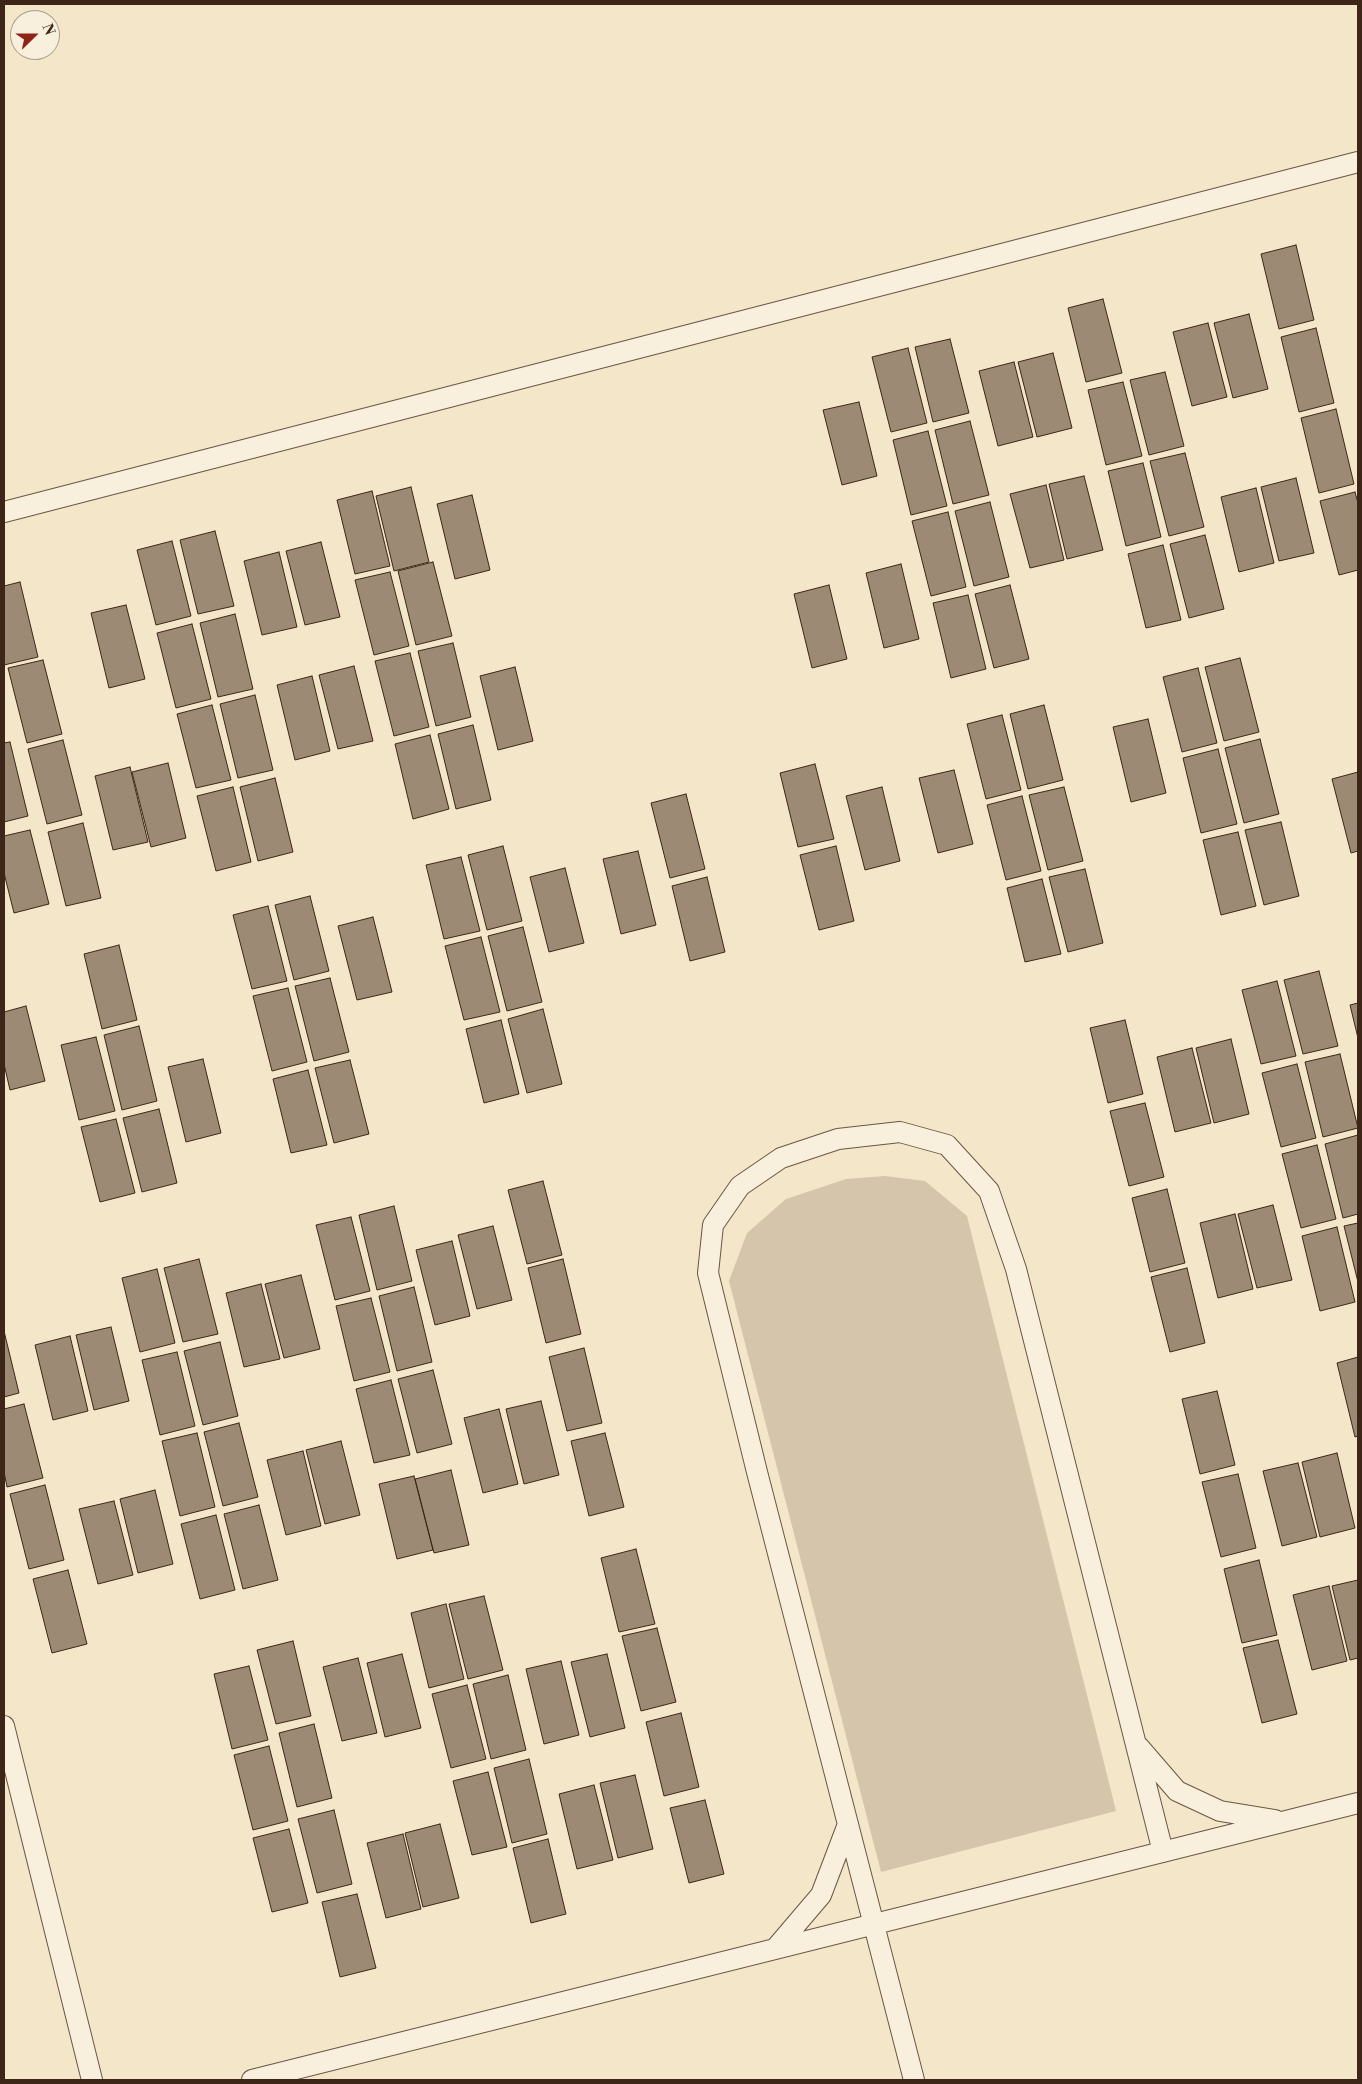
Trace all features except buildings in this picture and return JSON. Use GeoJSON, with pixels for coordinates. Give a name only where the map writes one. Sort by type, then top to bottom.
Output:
{"type":"FeatureCollection","features":[{"type":"Feature","properties":{"kind":"lane"},"geometry":{"type":"LineString","coordinates":[[4,512],[1358,162]]}},
{"type":"Feature","properties":{"kind":"lane"},"geometry":{"type":"LineString","coordinates":[[914,2080],[708,1272],[713,1225],[740,1186],[781,1158],[838,1139],[900,1132],[947,1144],[990,1191],[1016,1269],[1163,1852]]}},
{"type":"Feature","properties":{"kind":"lane"},"geometry":{"type":"LineString","coordinates":[[4,1726],[92,2080]]}},
{"type":"Feature","properties":{"kind":"lane"},"geometry":{"type":"LineString","coordinates":[[1136,1744],[1176,1791],[1220,1811],[1283,1822]]}},
{"type":"Feature","properties":{"kind":"lane"},"geometry":{"type":"LineString","coordinates":[[252,2080],[1358,1803]]}},
{"type":"Feature","properties":{"kind":"lane"},"geometry":{"type":"LineString","coordinates":[[775,1949],[821,1895],[848,1824]]}},
{"type":"Feature","properties":{"kind":"shaded area"},"geometry":{"type":"Polygon","coordinates":[[[885,1176],[925,1181],[967,1216],[1116,1811],[881,1872],[729,1281],[747,1233],[786,1199],[846,1179],[885,1176]]]}}]}
